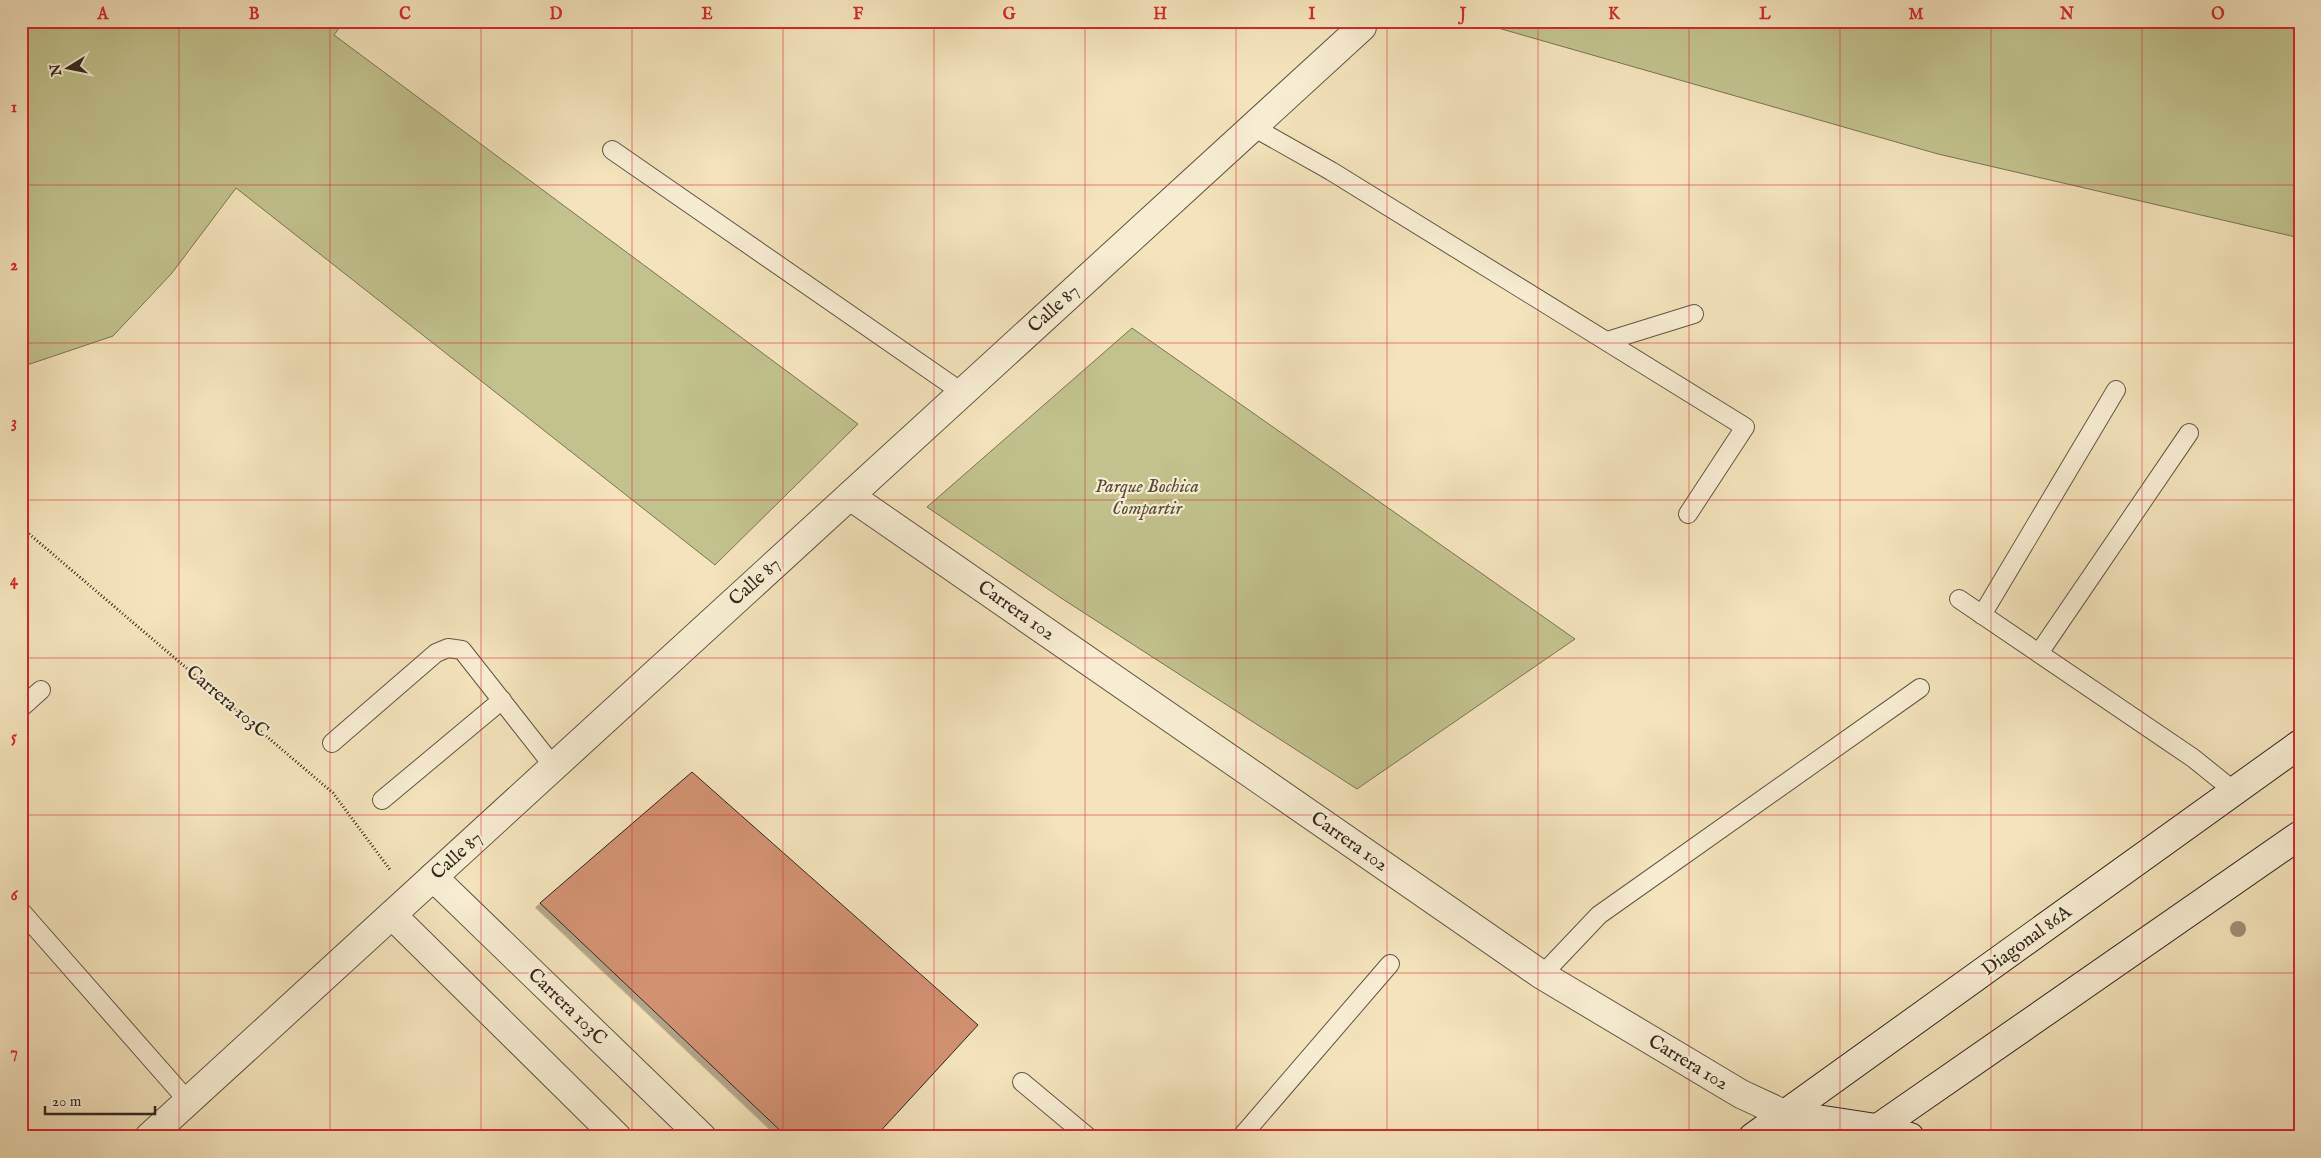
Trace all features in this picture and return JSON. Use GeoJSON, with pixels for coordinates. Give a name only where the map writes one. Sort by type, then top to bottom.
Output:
{"type":"FeatureCollection","features":[{"type":"Feature","properties":{"kind":"street","name":"Calle 87"},"geometry":{"type":"LineString","coordinates":[[149,1137],[1253,127],[1362,24]]}},
{"type":"Feature","properties":{"kind":"street","name":"Carrera 102"},"geometry":{"type":"LineString","coordinates":[[850,496],[1542,975],[1741,1094],[1784,1114],[1874,1134],[1910,1137]]}},
{"type":"Feature","properties":{"kind":"street","name":"Diagonal 86A"},"geometry":{"type":"LineString","coordinates":[[1753,1137],[2300,744]]}},
{"type":"Feature","properties":{"kind":"street"},"geometry":{"type":"LineString","coordinates":[[1874,1134],[2300,835]]}},
{"type":"Feature","properties":{"kind":"street","name":"Carrera 103C"},"geometry":{"type":"LineString","coordinates":[[433,877],[702,1137]]}},
{"type":"Feature","properties":{"kind":"street"},"geometry":{"type":"LineString","coordinates":[[402,906],[616,1137]]}},
{"type":"Feature","properties":{"kind":"lane"},"geometry":{"type":"LineString","coordinates":[[1253,127],[1331,171],[1745,426],[1688,514]]}},
{"type":"Feature","properties":{"kind":"lane"},"geometry":{"type":"LineString","coordinates":[[612,150],[963,393]]}},
{"type":"Feature","properties":{"kind":"lane"},"geometry":{"type":"LineString","coordinates":[[1608,341],[1694,314]]}},
{"type":"Feature","properties":{"kind":"lane"},"geometry":{"type":"LineString","coordinates":[[1982,615],[2116,390]]}},
{"type":"Feature","properties":{"kind":"lane"},"geometry":{"type":"LineString","coordinates":[[2039,654],[2189,433]]}},
{"type":"Feature","properties":{"kind":"lane"},"geometry":{"type":"LineString","coordinates":[[1958,599],[2193,758],[2234,792]]}},
{"type":"Feature","properties":{"kind":"lane"},"geometry":{"type":"LineString","coordinates":[[332,743],[436,653],[448,648],[462,650],[554,767]]}},
{"type":"Feature","properties":{"kind":"lane"},"geometry":{"type":"LineString","coordinates":[[1542,975],[1599,915],[1920,688]]}},
{"type":"Feature","properties":{"kind":"lane"},"geometry":{"type":"LineString","coordinates":[[21,708],[41,690]]}},
{"type":"Feature","properties":{"kind":"lane"},"geometry":{"type":"LineString","coordinates":[[382,800],[502,700]]}},
{"type":"Feature","properties":{"kind":"lane"},"geometry":{"type":"LineString","coordinates":[[21,911],[188,1101]]}},
{"type":"Feature","properties":{"kind":"lane"},"geometry":{"type":"LineString","coordinates":[[1241,1137],[1390,964]]}},
{"type":"Feature","properties":{"kind":"lane"},"geometry":{"type":"LineString","coordinates":[[1022,1082],[1088,1137]]}},
{"type":"Feature","properties":{"kind":"path","name":"Carrera 103C"},"geometry":{"type":"LineString","coordinates":[[21,527],[333,793],[402,906]]}},
{"type":"Feature","properties":{"kind":"green space"},"geometry":{"type":"Polygon","coordinates":[[[21,21],[344,21],[334,35],[858,424],[715,565],[236,188],[172,273],[113,336],[21,367],[21,21]]]}},
{"type":"Feature","properties":{"kind":"green space"},"geometry":{"type":"Polygon","coordinates":[[[1491,21],[2300,21],[2300,238],[1938,154],[1491,26],[1491,21]]]}},
{"type":"Feature","properties":{"kind":"green space","name":"Parque Bochica Compartir"},"geometry":{"type":"Polygon","coordinates":[[[1132,328],[1575,639],[1357,789],[1061,598],[927,507],[1132,328]]]}},
{"type":"Feature","properties":{"kind":"building"},"geometry":{"type":"Polygon","coordinates":[[[692,772],[978,1025],[875,1137],[787,1137],[540,903],[692,772]]]}}]}
